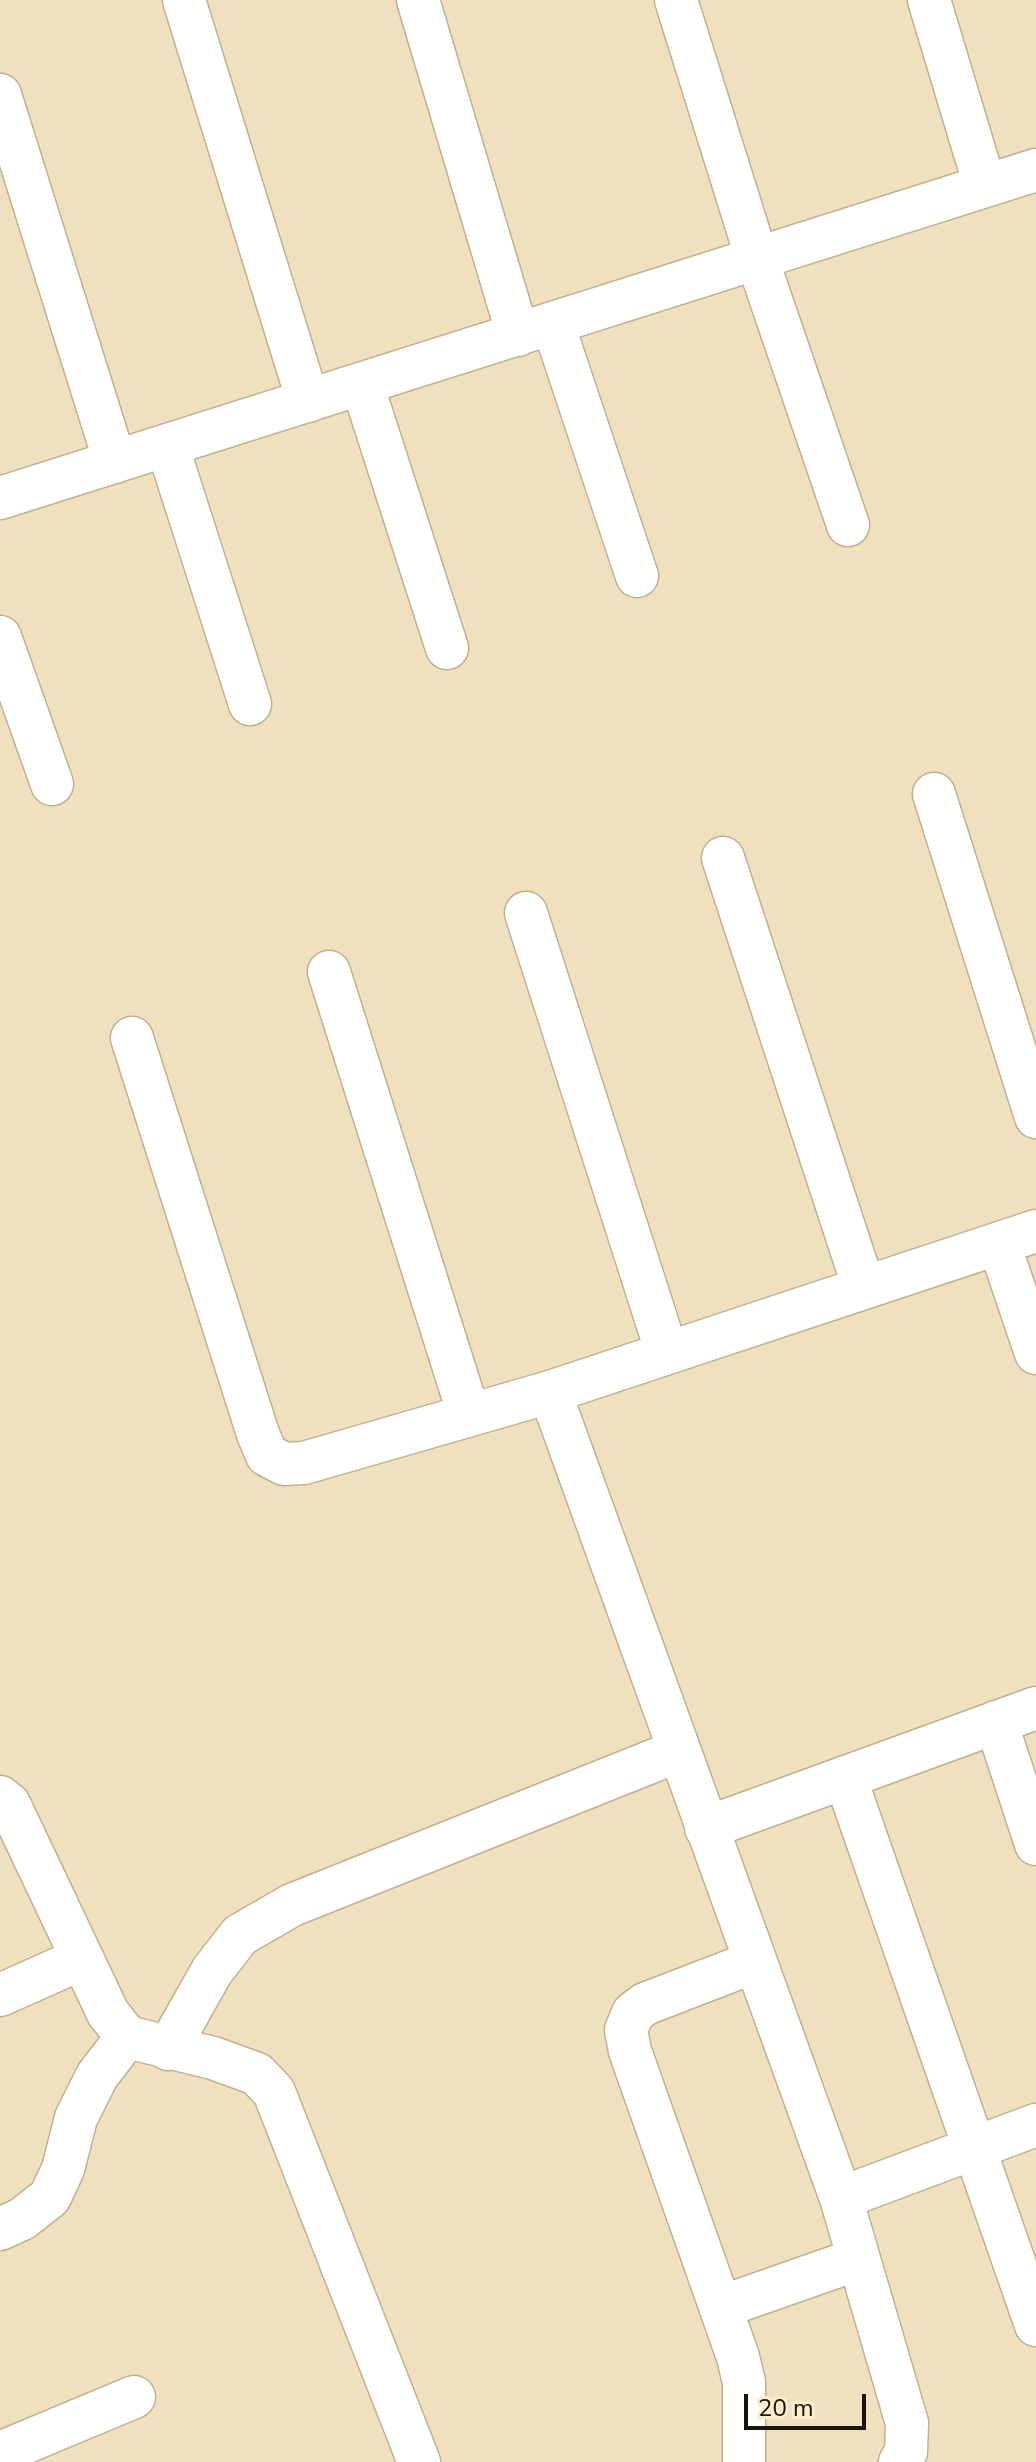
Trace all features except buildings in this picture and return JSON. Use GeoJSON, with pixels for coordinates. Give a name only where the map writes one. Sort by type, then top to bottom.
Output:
{"type":"FeatureCollection","features":[{"type":"Feature","properties":{"kind":"street"},"geometry":{"type":"LineString","coordinates":[[184,0],[308,401]]}},
{"type":"Feature","properties":{"kind":"street"},"geometry":{"type":"LineString","coordinates":[[418,0],[536,330],[637,576]]}},
{"type":"Feature","properties":{"kind":"street"},"geometry":{"type":"LineString","coordinates":[[676,0],[757,259],[848,525]]}},
{"type":"Feature","properties":{"kind":"street"},"geometry":{"type":"LineString","coordinates":[[929,0],[985,186]]}},
{"type":"Feature","properties":{"kind":"street"},"geometry":{"type":"LineString","coordinates":[[0,95],[115,462]]}},
{"type":"Feature","properties":{"kind":"street"},"geometry":{"type":"LineString","coordinates":[[0,498],[1036,170]]}},
{"type":"Feature","properties":{"kind":"street"},"geometry":{"type":"LineString","coordinates":[[362,384],[447,648]]}},
{"type":"Feature","properties":{"kind":"street"},"geometry":{"type":"LineString","coordinates":[[167,445],[250,704]]}},
{"type":"Feature","properties":{"kind":"street"},"geometry":{"type":"LineString","coordinates":[[0,637],[52,784]]}},
{"type":"Feature","properties":{"kind":"street"},"geometry":{"type":"LineString","coordinates":[[934,794],[1036,1117]]}},
{"type":"Feature","properties":{"kind":"street"},"geometry":{"type":"LineString","coordinates":[[723,858],[864,1288]]}},
{"type":"Feature","properties":{"kind":"street"},"geometry":{"type":"LineString","coordinates":[[526,913],[667,1353]]}},
{"type":"Feature","properties":{"kind":"street"},"geometry":{"type":"LineString","coordinates":[[329,972],[469,1415]]}},
{"type":"Feature","properties":{"kind":"street"},"geometry":{"type":"LineString","coordinates":[[132,1038],[258,1434],[267,1455],[284,1464],[304,1463],[550,1392],[1018,1237],[1036,1353]]}},
{"type":"Feature","properties":{"kind":"street"},"geometry":{"type":"LineString","coordinates":[[550,1392],[841,2198],[907,2423],[906,2452],[900,2462]]}},
{"type":"Feature","properties":{"kind":"street"},"geometry":{"type":"LineString","coordinates":[[706,1828],[1036,1708]]}},
{"type":"Feature","properties":{"kind":"street"},"geometry":{"type":"LineString","coordinates":[[996,1722],[1036,1844]]}},
{"type":"Feature","properties":{"kind":"street"},"geometry":{"type":"LineString","coordinates":[[168,2049],[212,1971],[240,1935],[279,1912],[678,1751]]}},
{"type":"Feature","properties":{"kind":"street"},"geometry":{"type":"LineString","coordinates":[[845,1777],[1036,2325]]}},
{"type":"Feature","properties":{"kind":"street"},"geometry":{"type":"LineString","coordinates":[[0,1797],[9,1804],[108,2013],[127,2037],[213,2058],[257,2074],[274,2092],[419,2462]]}},
{"type":"Feature","properties":{"kind":"street"},"geometry":{"type":"LineString","coordinates":[[0,1995],[81,1959]]}},
{"type":"Feature","properties":{"kind":"street"},"geometry":{"type":"LineString","coordinates":[[744,2462],[744,2382],[721,2307],[630,2051],[626,2030],[633,2013],[645,2004],[754,1962]]}},
{"type":"Feature","properties":{"kind":"street"},"geometry":{"type":"LineString","coordinates":[[0,2229],[22,2219],[50,2197],[63,2169],[83,2104],[97,2076],[127,2037]]}},
{"type":"Feature","properties":{"kind":"street"},"geometry":{"type":"LineString","coordinates":[[841,2198],[1036,2125]]}},
{"type":"Feature","properties":{"kind":"street"},"geometry":{"type":"LineString","coordinates":[[721,2307],[858,2259]]}},
{"type":"Feature","properties":{"kind":"street"},"geometry":{"type":"LineString","coordinates":[[0,2453],[134,2397]]}}]}
